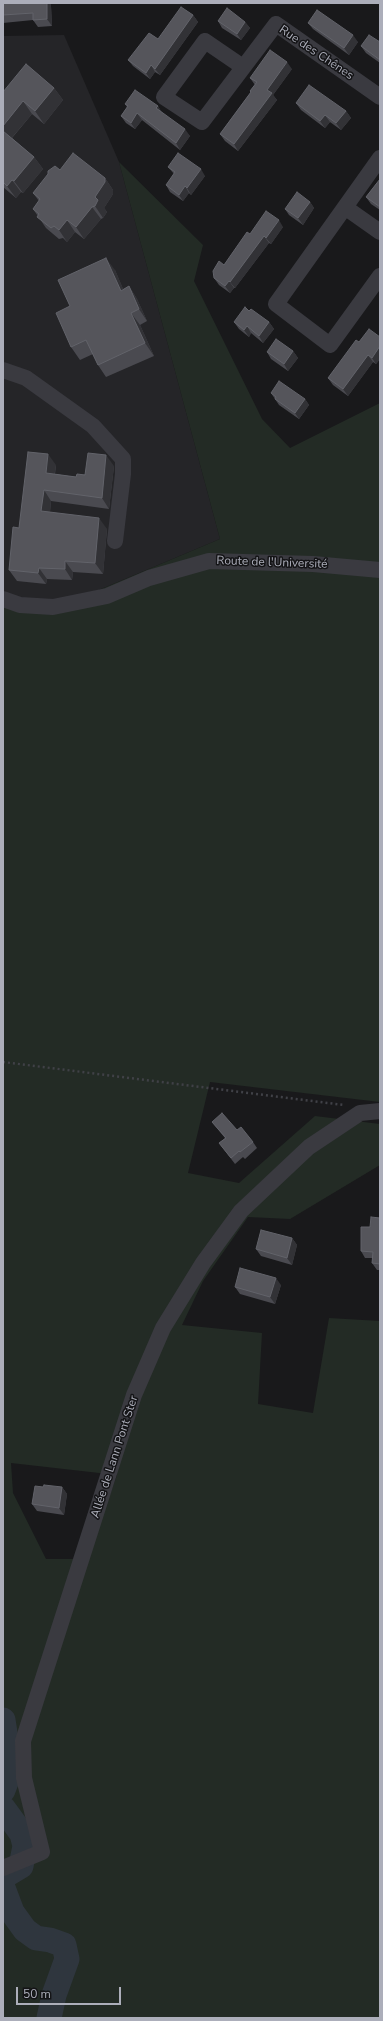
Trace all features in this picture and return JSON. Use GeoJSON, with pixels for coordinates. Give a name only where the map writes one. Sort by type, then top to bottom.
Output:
{"type":"FeatureCollection","features":[{"type":"Feature","properties":{"kind":"street","name":"Rue des Chênes"},"geometry":{"type":"LineString","coordinates":[[243,67],[205,41],[164,96],[202,122],[276,24],[380,97]]}},
{"type":"Feature","properties":{"kind":"street"},"geometry":{"type":"LineString","coordinates":[[380,158],[346,208],[276,304],[330,345],[380,276]]}},
{"type":"Feature","properties":{"kind":"street"},"geometry":{"type":"LineString","coordinates":[[346,208],[380,232]]}},
{"type":"Feature","properties":{"kind":"street"},"geometry":{"type":"LineString","coordinates":[[3,370],[26,378],[93,426],[124,459],[124,474],[115,541]]}},
{"type":"Feature","properties":{"kind":"street","name":"Route de l'Université"},"geometry":{"type":"LineString","coordinates":[[3,599],[20,604],[53,606],[107,596],[149,578],[209,561],[312,564],[380,570]]}},
{"type":"Feature","properties":{"kind":"street","name":"Allée de Lann Pont Ster"},"geometry":{"type":"LineString","coordinates":[[16,1862],[42,1852],[24,1778],[23,1741],[134,1395],[163,1328],[203,1263],[241,1211],[309,1147],[360,1113],[380,1111]]}},
{"type":"Feature","properties":{"kind":"path"},"geometry":{"type":"LineString","coordinates":[[3,1062],[350,1106],[360,1113]]}},
{"type":"Feature","properties":{"kind":"shaded area"},"geometry":{"type":"Polygon","coordinates":[[[64,35],[119,162],[220,539],[87,595],[53,600],[19,598],[3,592],[3,36],[64,35]]]}},
{"type":"Feature","properties":{"kind":"shaded area"},"geometry":{"type":"Polygon","coordinates":[[[119,162],[203,245],[194,281],[262,419],[290,448],[380,403],[380,1102],[210,1082],[188,1173],[239,1183],[315,1116],[380,1124],[380,1165],[290,1219],[248,1217],[203,1281],[182,1325],[262,1333],[258,1404],[313,1413],[329,1318],[380,1321],[380,2018],[3,2018],[3,592],[19,598],[53,600],[87,595],[220,539],[119,162]],[[11,1463],[13,1493],[46,1559],[87,1559],[117,1475],[11,1463]]]}},
{"type":"Feature","properties":{"kind":"building"},"geometry":{"type":"Polygon","coordinates":[[[3,3],[47,3],[47,19],[33,20],[33,13],[3,15],[3,3]]]}},
{"type":"Feature","properties":{"kind":"building"},"geometry":{"type":"Polygon","coordinates":[[[181,7],[193,15],[155,69],[151,65],[146,73],[128,60],[149,33],[158,39],[181,7]]]}},
{"type":"Feature","properties":{"kind":"building"},"geometry":{"type":"Polygon","coordinates":[[[227,8],[245,22],[237,34],[218,21],[227,8]]]}},
{"type":"Feature","properties":{"kind":"building"},"geometry":{"type":"Polygon","coordinates":[[[317,10],[353,35],[344,48],[308,23],[317,10]]]}},
{"type":"Feature","properties":{"kind":"building"},"geometry":{"type":"Polygon","coordinates":[[[369,35],[380,42],[380,60],[361,46],[369,35]]]}},
{"type":"Feature","properties":{"kind":"building"},"geometry":{"type":"Polygon","coordinates":[[[270,50],[287,62],[267,90],[272,93],[234,144],[220,134],[257,82],[250,78],[270,50]]]}},
{"type":"Feature","properties":{"kind":"building"},"geometry":{"type":"Polygon","coordinates":[[[26,64],[54,88],[35,111],[23,101],[3,126],[3,92],[26,64]]]}},
{"type":"Feature","properties":{"kind":"building"},"geometry":{"type":"Polygon","coordinates":[[[309,85],[346,111],[336,123],[325,115],[320,121],[296,103],[309,85]]]}},
{"type":"Feature","properties":{"kind":"building"},"geometry":{"type":"Polygon","coordinates":[[[135,90],[158,106],[156,108],[185,129],[176,143],[137,113],[131,123],[121,116],[128,106],[125,104],[135,90]]]}},
{"type":"Feature","properties":{"kind":"building"},"geometry":{"type":"Polygon","coordinates":[[[3,131],[34,157],[14,181],[12,180],[7,186],[3,182],[3,131]]]}},
{"type":"Feature","properties":{"kind":"building"},"geometry":{"type":"Polygon","coordinates":[[[73,153],[105,178],[105,182],[95,197],[98,200],[95,206],[92,207],[76,227],[67,220],[59,230],[54,226],[51,228],[37,217],[39,214],[33,209],[40,199],[33,193],[48,174],[48,171],[55,166],[60,170],[73,153]]]}},
{"type":"Feature","properties":{"kind":"building"},"geometry":{"type":"Polygon","coordinates":[[[178,153],[201,169],[187,188],[185,186],[179,195],[166,185],[175,172],[168,167],[178,153]]]}},
{"type":"Feature","properties":{"kind":"building"},"geometry":{"type":"Polygon","coordinates":[[[380,179],[380,207],[366,197],[380,179]]]}},
{"type":"Feature","properties":{"kind":"building"},"geometry":{"type":"Polygon","coordinates":[[[297,192],[310,202],[298,218],[285,209],[297,192]]]}},
{"type":"Feature","properties":{"kind":"building"},"geometry":{"type":"Polygon","coordinates":[[[266,211],[279,220],[266,238],[264,236],[230,282],[229,281],[225,286],[214,278],[213,271],[219,261],[224,265],[247,232],[250,234],[266,211]]]}},
{"type":"Feature","properties":{"kind":"building"},"geometry":{"type":"Polygon","coordinates":[[[106,258],[121,291],[129,286],[139,309],[131,313],[145,343],[98,365],[86,340],[71,347],[56,313],[70,306],[58,280],[106,258]]]}},
{"type":"Feature","properties":{"kind":"building"},"geometry":{"type":"Polygon","coordinates":[[[245,307],[249,311],[251,309],[269,322],[259,336],[247,326],[244,330],[234,322],[245,307]]]}},
{"type":"Feature","properties":{"kind":"building"},"geometry":{"type":"Polygon","coordinates":[[[369,329],[380,337],[380,346],[372,358],[368,355],[343,389],[328,378],[356,340],[359,342],[369,329]]]}},
{"type":"Feature","properties":{"kind":"building"},"geometry":{"type":"Polygon","coordinates":[[[276,339],[293,351],[284,364],[267,352],[276,339]]]}},
{"type":"Feature","properties":{"kind":"building"},"geometry":{"type":"Polygon","coordinates":[[[279,381],[305,399],[295,413],[275,399],[276,397],[271,393],[279,381]]]}},
{"type":"Feature","properties":{"kind":"building"},"geometry":{"type":"Polygon","coordinates":[[[28,452],[48,454],[46,473],[76,477],[77,474],[85,475],[88,453],[106,455],[102,498],[44,490],[41,511],[99,518],[95,563],[65,561],[65,569],[39,568],[38,573],[9,570],[13,527],[19,528],[28,452]]]}},
{"type":"Feature","properties":{"kind":"building"},"geometry":{"type":"Polygon","coordinates":[[[222,1113],[237,1130],[241,1127],[253,1142],[231,1158],[219,1143],[226,1138],[212,1122],[222,1113]]]}},
{"type":"Feature","properties":{"kind":"building"},"geometry":{"type":"Polygon","coordinates":[[[371,1217],[380,1218],[380,1264],[372,1263],[373,1252],[361,1251],[361,1227],[370,1227],[371,1217]]]}},
{"type":"Feature","properties":{"kind":"building"},"geometry":{"type":"Polygon","coordinates":[[[261,1230],[292,1238],[287,1258],[256,1249],[261,1230]]]}},
{"type":"Feature","properties":{"kind":"building"},"geometry":{"type":"Polygon","coordinates":[[[240,1268],[276,1278],[270,1297],[235,1287],[240,1268]]]}},
{"type":"Feature","properties":{"kind":"building"},"geometry":{"type":"Polygon","coordinates":[[[44,1485],[62,1487],[59,1508],[32,1504],[35,1486],[43,1487],[44,1485]]]}},
{"type":"Feature","properties":{"kind":"waterway"},"geometry":{"type":"LineString","coordinates":[[3,1720],[9,1759],[8,1777],[3,1790]]}},
{"type":"Feature","properties":{"kind":"waterway"},"geometry":{"type":"LineString","coordinates":[[3,1808],[22,1834],[25,1846],[21,1866],[6,1875]]}},
{"type":"Feature","properties":{"kind":"waterway"},"geometry":{"type":"LineString","coordinates":[[3,1888],[12,1912],[25,1930],[36,1938],[50,1940],[64,1945],[67,1959],[54,1995],[49,2018]]}}]}
